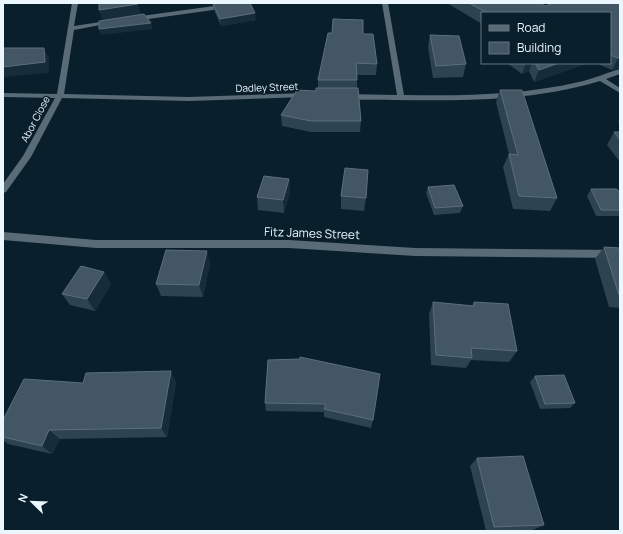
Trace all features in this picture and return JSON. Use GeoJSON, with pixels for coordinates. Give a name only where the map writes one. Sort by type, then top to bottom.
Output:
{"type":"FeatureCollection","features":[{"type":"Feature","properties":{"kind":"street","name":"Abor Close"},"geometry":{"type":"LineString","coordinates":[[3,190],[27,157],[60,95],[75,3]]}},
{"type":"Feature","properties":{"kind":"street"},"geometry":{"type":"LineString","coordinates":[[124,20],[249,3]]}},
{"type":"Feature","properties":{"kind":"street"},"geometry":{"type":"LineString","coordinates":[[385,3],[401,98]]}},
{"type":"Feature","properties":{"kind":"street"},"geometry":{"type":"LineString","coordinates":[[70,28],[116,21]]}},
{"type":"Feature","properties":{"kind":"street"},"geometry":{"type":"LineString","coordinates":[[336,96],[401,98],[509,95],[544,91],[602,79],[620,71]]}},
{"type":"Feature","properties":{"kind":"street"},"geometry":{"type":"LineString","coordinates":[[602,79],[620,91]]}},
{"type":"Feature","properties":{"kind":"street","name":"Dadley Street"},"geometry":{"type":"LineString","coordinates":[[3,95],[60,95],[189,99],[314,95]]}},
{"type":"Feature","properties":{"kind":"street","name":"Fitz James Street"},"geometry":{"type":"LineString","coordinates":[[3,236],[96,244],[289,244],[415,252],[620,254]]}},
{"type":"Feature","properties":{"kind":"building"},"geometry":{"type":"Polygon","coordinates":[[[99,3],[138,3],[138,4],[99,10],[99,3]]]}},
{"type":"Feature","properties":{"kind":"building"},"geometry":{"type":"Polygon","coordinates":[[[250,3],[255,13],[220,19],[213,4],[250,3]]]}},
{"type":"Feature","properties":{"kind":"building"},"geometry":{"type":"Polygon","coordinates":[[[469,3],[540,3],[545,6],[554,3],[617,3],[620,5],[620,58],[611,55],[611,12],[485,12],[469,3]]]}},
{"type":"Feature","properties":{"kind":"building"},"geometry":{"type":"Polygon","coordinates":[[[144,14],[151,23],[99,29],[99,21],[144,14]]]}},
{"type":"Feature","properties":{"kind":"building"},"geometry":{"type":"Polygon","coordinates":[[[333,19],[363,20],[363,34],[373,34],[377,64],[356,63],[357,80],[318,80],[328,33],[332,33],[333,19]]]}},
{"type":"Feature","properties":{"kind":"building"},"geometry":{"type":"Polygon","coordinates":[[[430,35],[459,36],[466,64],[436,66],[430,35]]]}},
{"type":"Feature","properties":{"kind":"building"},"geometry":{"type":"Polygon","coordinates":[[[3,48],[44,48],[45,62],[3,67],[3,48]]]}},
{"type":"Feature","properties":{"kind":"building"},"geometry":{"type":"Polygon","coordinates":[[[536,64],[556,64],[539,70],[536,64]]]}},
{"type":"Feature","properties":{"kind":"building"},"geometry":{"type":"Polygon","coordinates":[[[316,88],[358,88],[361,121],[311,121],[281,115],[297,90],[316,91],[316,88]]]}},
{"type":"Feature","properties":{"kind":"building"},"geometry":{"type":"Polygon","coordinates":[[[500,90],[522,90],[557,198],[519,196],[509,154],[518,155],[500,90]]]}},
{"type":"Feature","properties":{"kind":"building"},"geometry":{"type":"Polygon","coordinates":[[[614,132],[620,132],[620,140],[614,132]]]}},
{"type":"Feature","properties":{"kind":"building"},"geometry":{"type":"Polygon","coordinates":[[[345,168],[368,170],[366,198],[341,196],[345,168]]]}},
{"type":"Feature","properties":{"kind":"building"},"geometry":{"type":"Polygon","coordinates":[[[264,176],[289,179],[283,200],[257,197],[264,176]]]}},
{"type":"Feature","properties":{"kind":"building"},"geometry":{"type":"Polygon","coordinates":[[[454,185],[463,206],[435,208],[428,187],[454,185]]]}},
{"type":"Feature","properties":{"kind":"building"},"geometry":{"type":"Polygon","coordinates":[[[591,189],[617,189],[620,194],[620,210],[601,210],[591,189]]]}},
{"type":"Feature","properties":{"kind":"building"},"geometry":{"type":"Polygon","coordinates":[[[604,247],[620,248],[620,295],[619,295],[604,247]]]}},
{"type":"Feature","properties":{"kind":"building"},"geometry":{"type":"Polygon","coordinates":[[[166,250],[207,251],[199,285],[156,284],[166,250]]]}},
{"type":"Feature","properties":{"kind":"building"},"geometry":{"type":"Polygon","coordinates":[[[81,266],[104,272],[87,299],[62,294],[81,266]]]}},
{"type":"Feature","properties":{"kind":"building"},"geometry":{"type":"Polygon","coordinates":[[[433,302],[474,306],[474,302],[508,304],[517,351],[471,348],[472,358],[436,355],[433,302]]]}},
{"type":"Feature","properties":{"kind":"building"},"geometry":{"type":"Polygon","coordinates":[[[300,357],[380,374],[373,420],[324,409],[326,404],[265,403],[268,360],[300,359],[300,357]]]}},
{"type":"Feature","properties":{"kind":"building"},"geometry":{"type":"Polygon","coordinates":[[[171,371],[161,428],[49,430],[42,446],[3,437],[3,420],[24,379],[83,383],[86,373],[171,371]]]}},
{"type":"Feature","properties":{"kind":"building"},"geometry":{"type":"Polygon","coordinates":[[[564,375],[575,403],[545,404],[535,376],[564,375]]]}},
{"type":"Feature","properties":{"kind":"building"},"geometry":{"type":"Polygon","coordinates":[[[523,456],[544,525],[494,527],[477,458],[523,456]]]}}]}
